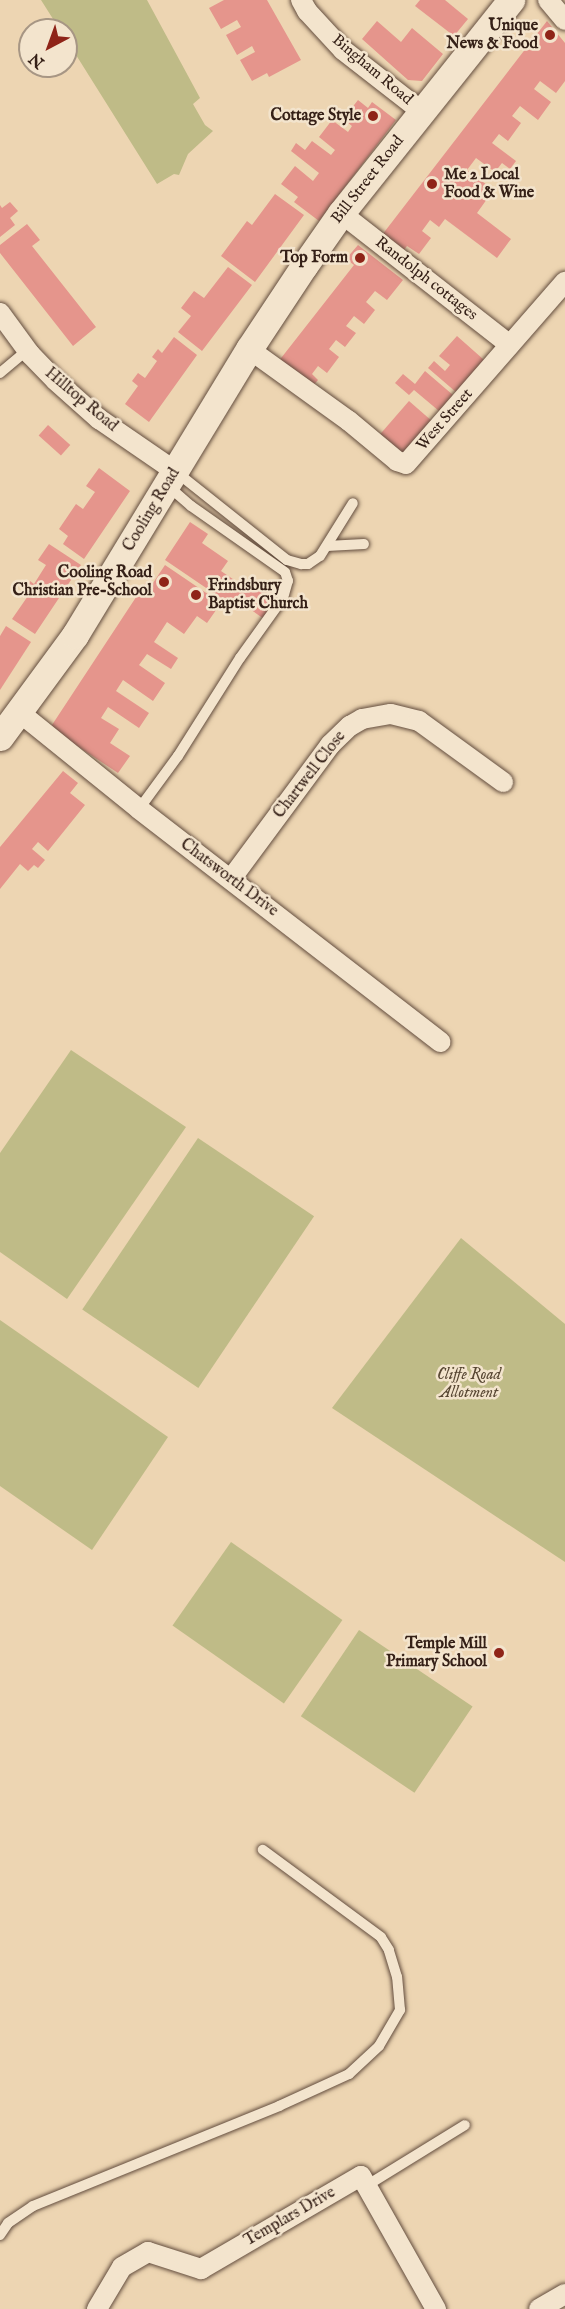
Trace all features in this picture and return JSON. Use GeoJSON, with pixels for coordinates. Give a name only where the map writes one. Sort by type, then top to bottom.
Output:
{"type":"FeatureCollection","features":[{"type":"Feature","properties":{"kind":"main road","name":"Bill Street Road"},"geometry":{"type":"LineString","coordinates":[[243,359],[341,213],[511,0]]}},
{"type":"Feature","properties":{"kind":"main road","name":"Cooling Road"},"geometry":{"type":"LineString","coordinates":[[0,736],[75,635],[243,359]]}},
{"type":"Feature","properties":{"kind":"street","name":"Bingham Road"},"geometry":{"type":"LineString","coordinates":[[301,0],[307,11],[343,50],[421,111]]}},
{"type":"Feature","properties":{"kind":"street"},"geometry":{"type":"LineString","coordinates":[[548,0],[565,20]]}},
{"type":"Feature","properties":{"kind":"street","name":"Randolph cottages"},"geometry":{"type":"LineString","coordinates":[[341,213],[510,345]]}},
{"type":"Feature","properties":{"kind":"street","name":"West Street"},"geometry":{"type":"LineString","coordinates":[[243,359],[404,464],[565,282]]}},
{"type":"Feature","properties":{"kind":"street","name":"Hilltop Road"},"geometry":{"type":"LineString","coordinates":[[0,314],[27,350],[55,380],[171,478]]}},
{"type":"Feature","properties":{"kind":"street","name":"Chatsworth Drive"},"geometry":{"type":"LineString","coordinates":[[19,711],[139,809],[441,1042]]}},
{"type":"Feature","properties":{"kind":"street","name":"Chartwell Close"},"geometry":{"type":"LineString","coordinates":[[231,879],[335,740],[362,719],[390,714],[419,721],[503,782]]}},
{"type":"Feature","properties":{"kind":"street","name":"Templars Drive"},"geometry":{"type":"LineString","coordinates":[[98,2309],[122,2267],[147,2252],[201,2269],[361,2176],[366,2186]]}},
{"type":"Feature","properties":{"kind":"street"},"geometry":{"type":"LineString","coordinates":[[366,2186],[436,2309]]}},
{"type":"Feature","properties":{"kind":"street"},"geometry":{"type":"LineString","coordinates":[[539,2309],[565,2294]]}},
{"type":"Feature","properties":{"kind":"lane"},"geometry":{"type":"LineString","coordinates":[[0,374],[27,350]]}},
{"type":"Feature","properties":{"kind":"lane"},"geometry":{"type":"LineString","coordinates":[[171,478],[287,560],[308,564],[320,556],[353,503]]}},
{"type":"Feature","properties":{"kind":"lane"},"geometry":{"type":"LineString","coordinates":[[139,809],[178,756],[240,658],[283,598],[288,580],[285,572],[191,506],[171,478]]}},
{"type":"Feature","properties":{"kind":"lane"},"geometry":{"type":"LineString","coordinates":[[327,546],[364,544]]}},
{"type":"Feature","properties":{"kind":"lane"},"geometry":{"type":"LineString","coordinates":[[0,2235],[8,2223],[33,2206],[279,2106],[349,2074],[378,2046],[399,2010],[397,1977],[389,1950],[381,1937],[263,1850]]}},
{"type":"Feature","properties":{"kind":"lane"},"geometry":{"type":"LineString","coordinates":[[366,2186],[465,2125]]}},
{"type":"Feature","properties":{"kind":"green space"},"geometry":{"type":"Polygon","coordinates":[[[41,0],[147,0],[200,98],[193,104],[205,125],[213,131],[188,154],[179,175],[174,174],[157,184],[78,58],[78,18],[52,18],[41,0]]]}},
{"type":"Feature","properties":{"kind":"green space"},"geometry":{"type":"Polygon","coordinates":[[[71,1050],[186,1127],[67,1299],[0,1252],[0,1153],[71,1050]]]}},
{"type":"Feature","properties":{"kind":"green space"},"geometry":{"type":"Polygon","coordinates":[[[198,1138],[314,1216],[198,1388],[82,1310],[198,1138]]]}},
{"type":"Feature","properties":{"kind":"green space","name":"Cliffe Road Allotment"},"geometry":{"type":"Polygon","coordinates":[[[461,1238],[565,1324],[565,1562],[332,1408],[461,1238]]]}},
{"type":"Feature","properties":{"kind":"green space"},"geometry":{"type":"Polygon","coordinates":[[[0,1320],[168,1437],[92,1550],[0,1486],[0,1320]]]}},
{"type":"Feature","properties":{"kind":"green space"},"geometry":{"type":"Polygon","coordinates":[[[231,1542],[342,1620],[284,1704],[172,1626],[231,1542]]]}},
{"type":"Feature","properties":{"kind":"green space"},"geometry":{"type":"Polygon","coordinates":[[[359,1630],[473,1707],[414,1793],[301,1716],[359,1630]]]}},
{"type":"Feature","properties":{"kind":"building"},"geometry":{"type":"Polygon","coordinates":[[[224,0],[267,0],[301,60],[269,77],[267,73],[252,81],[240,60],[255,52],[252,46],[237,55],[226,35],[241,27],[237,20],[221,29],[209,8],[224,0]]]}},
{"type":"Feature","properties":{"kind":"building"},"geometry":{"type":"Polygon","coordinates":[[[420,0],[445,0],[468,19],[454,36],[415,6],[420,0]]]}},
{"type":"Feature","properties":{"kind":"building"},"geometry":{"type":"Polygon","coordinates":[[[377,21],[401,42],[412,28],[443,54],[422,81],[408,80],[362,39],[377,21]]]}},
{"type":"Feature","properties":{"kind":"building"},"geometry":{"type":"Polygon","coordinates":[[[547,21],[565,43],[565,81],[556,93],[540,81],[534,89],[551,102],[538,120],[520,106],[512,116],[521,123],[508,141],[499,134],[492,143],[516,161],[510,169],[502,163],[495,172],[476,158],[467,170],[487,185],[481,194],[487,199],[477,213],[511,239],[497,258],[445,219],[439,227],[430,220],[422,231],[431,238],[419,254],[407,246],[403,251],[382,235],[547,21]]]}},
{"type":"Feature","properties":{"kind":"building"},"geometry":{"type":"Polygon","coordinates":[[[358,100],[368,108],[372,102],[396,120],[319,221],[294,202],[298,197],[281,184],[295,166],[313,181],[319,173],[291,151],[296,143],[305,150],[312,141],[331,155],[335,150],[319,137],[332,120],[348,132],[352,126],[343,119],[358,100]]]}},
{"type":"Feature","properties":{"kind":"building"},"geometry":{"type":"Polygon","coordinates":[[[275,194],[304,215],[255,282],[221,256],[247,221],[252,225],[275,194]]]}},
{"type":"Feature","properties":{"kind":"building"},"geometry":{"type":"Polygon","coordinates":[[[10,202],[18,211],[10,218],[15,225],[0,237],[0,205],[2,208],[10,202]]]}},
{"type":"Feature","properties":{"kind":"building"},"geometry":{"type":"Polygon","coordinates":[[[27,224],[40,240],[32,246],[96,327],[73,346],[0,253],[0,245],[27,224]]]}},
{"type":"Feature","properties":{"kind":"building"},"geometry":{"type":"Polygon","coordinates":[[[358,245],[403,280],[387,300],[375,291],[366,302],[375,310],[364,324],[354,316],[346,326],[356,333],[345,347],[336,340],[329,349],[339,357],[327,373],[318,366],[312,374],[318,380],[311,388],[278,362],[354,265],[346,259],[358,245]]]}},
{"type":"Feature","properties":{"kind":"building"},"geometry":{"type":"Polygon","coordinates":[[[228,267],[252,285],[202,351],[178,332],[191,316],[181,308],[194,291],[204,298],[228,267]]]}},
{"type":"Feature","properties":{"kind":"building"},"geometry":{"type":"Polygon","coordinates":[[[457,336],[492,367],[464,399],[428,368],[434,361],[445,371],[450,365],[439,356],[457,336]]]}},
{"type":"Feature","properties":{"kind":"building"},"geometry":{"type":"Polygon","coordinates":[[[174,337],[197,355],[149,422],[125,404],[138,386],[132,381],[138,373],[145,378],[157,361],[152,357],[158,349],[162,353],[174,337]]]}},
{"type":"Feature","properties":{"kind":"building"},"geometry":{"type":"Polygon","coordinates":[[[425,371],[453,395],[439,411],[414,390],[409,395],[395,383],[403,374],[415,384],[425,371]]]}},
{"type":"Feature","properties":{"kind":"building"},"geometry":{"type":"Polygon","coordinates":[[[409,401],[432,421],[399,458],[376,439],[409,401]]]}},
{"type":"Feature","properties":{"kind":"building"},"geometry":{"type":"Polygon","coordinates":[[[48,425],[70,445],[61,455],[39,435],[48,425]]]}},
{"type":"Feature","properties":{"kind":"building"},"geometry":{"type":"Polygon","coordinates":[[[99,468],[130,491],[84,559],[63,544],[68,536],[59,529],[76,504],[83,509],[95,492],[86,486],[99,468]]]}},
{"type":"Feature","properties":{"kind":"building"},"geometry":{"type":"Polygon","coordinates":[[[190,522],[208,534],[202,543],[228,561],[221,571],[252,592],[259,583],[282,599],[267,621],[244,605],[240,611],[165,560],[190,522]]]}},
{"type":"Feature","properties":{"kind":"building"},"geometry":{"type":"Polygon","coordinates":[[[49,544],[81,565],[35,634],[12,619],[30,593],[24,589],[30,581],[34,584],[46,565],[38,560],[49,544]]]}},
{"type":"Feature","properties":{"kind":"building"},"geometry":{"type":"Polygon","coordinates":[[[165,565],[221,603],[207,623],[197,616],[184,634],[167,622],[154,642],[178,658],[171,669],[147,654],[139,665],[165,683],[153,701],[123,680],[116,691],[149,713],[139,728],[108,707],[101,718],[119,729],[110,743],[130,756],[118,773],[50,728],[146,582],[151,586],[165,565]]]}},
{"type":"Feature","properties":{"kind":"building"},"geometry":{"type":"Polygon","coordinates":[[[6,626],[31,642],[0,690],[0,636],[6,626]]]}},
{"type":"Feature","properties":{"kind":"building"},"geometry":{"type":"Polygon","coordinates":[[[63,771],[78,783],[70,793],[85,805],[48,851],[38,842],[32,849],[45,860],[38,868],[34,865],[28,871],[20,864],[0,889],[0,847],[63,771]]]}},
{"type":"Feature","properties":{"kind":"place","name":"Unique News & Food"},"geometry":{"type":"Point","coordinates":[550,35]}},
{"type":"Feature","properties":{"kind":"place","name":"Cottage Style"},"geometry":{"type":"Point","coordinates":[373,116]}},
{"type":"Feature","properties":{"kind":"place","name":"Me 2 Local Food & Wine"},"geometry":{"type":"Point","coordinates":[432,184]}},
{"type":"Feature","properties":{"kind":"place","name":"Top Form"},"geometry":{"type":"Point","coordinates":[360,258]}},
{"type":"Feature","properties":{"kind":"place","name":"Cooling Road Christian Pre-School"},"geometry":{"type":"Point","coordinates":[164,582]}},
{"type":"Feature","properties":{"kind":"place","name":"Frindsbury Baptist Church"},"geometry":{"type":"Point","coordinates":[196,595]}},
{"type":"Feature","properties":{"kind":"place","name":"Temple Mill Primary School"},"geometry":{"type":"Point","coordinates":[499,1653]}}]}
